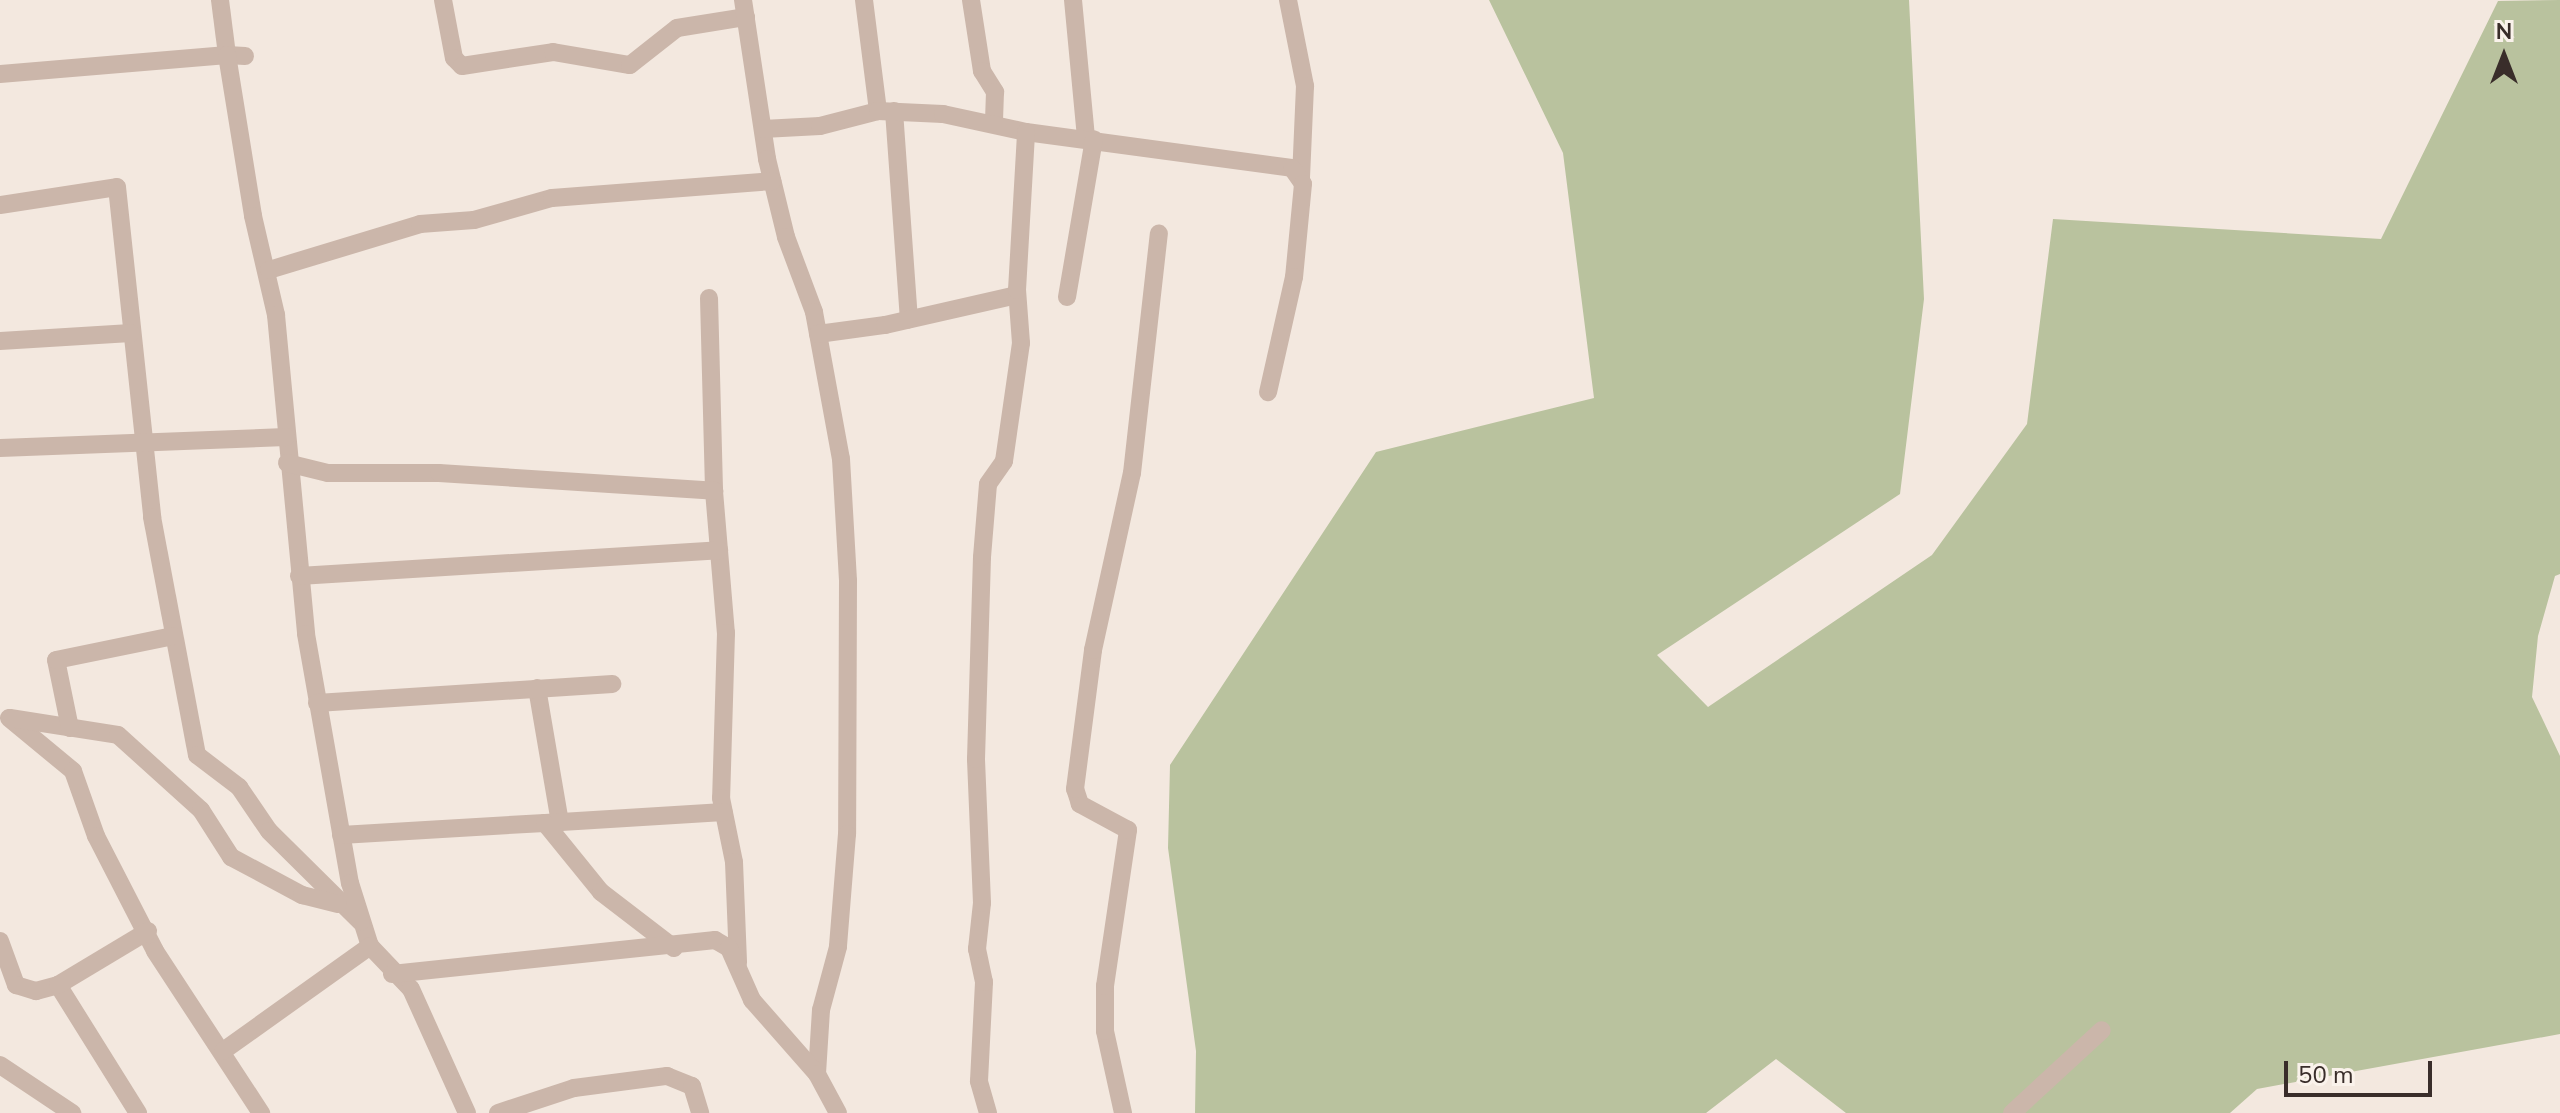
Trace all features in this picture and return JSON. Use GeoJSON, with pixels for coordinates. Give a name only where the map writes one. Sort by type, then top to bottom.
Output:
{"type":"FeatureCollection","features":[{"type":"Feature","properties":{"kind":"street"},"geometry":{"type":"LineString","coordinates":[[220,0],[236,56],[253,216],[269,270],[284,374],[287,463],[299,576],[317,703],[341,835],[361,922],[370,946],[392,974],[411,989],[467,1113]]}},
{"type":"Feature","properties":{"kind":"street"},"geometry":{"type":"LineString","coordinates":[[443,0],[454,58],[462,66],[553,52],[630,65],[677,28],[744,9],[772,181],[818,334],[841,459],[848,581],[848,740],[838,947],[821,1010],[817,1074]]}},
{"type":"Feature","properties":{"kind":"street"},"geometry":{"type":"LineString","coordinates":[[864,0],[886,111],[909,319]]}},
{"type":"Feature","properties":{"kind":"street"},"geometry":{"type":"LineString","coordinates":[[971,0],[982,71],[995,92],[994,124]]}},
{"type":"Feature","properties":{"kind":"street"},"geometry":{"type":"LineString","coordinates":[[1067,297],[1090,138],[1073,0]]}},
{"type":"Feature","properties":{"kind":"street"},"geometry":{"type":"LineString","coordinates":[[1268,392],[1290,306],[1301,178],[1305,86],[1288,0]]}},
{"type":"Feature","properties":{"kind":"street"},"geometry":{"type":"LineString","coordinates":[[0,74],[236,56]]}},
{"type":"Feature","properties":{"kind":"street"},"geometry":{"type":"LineString","coordinates":[[763,129],[820,126],[886,111],[1292,168],[1301,178]]}},
{"type":"Feature","properties":{"kind":"street"},"geometry":{"type":"LineString","coordinates":[[988,1113],[979,1081],[984,982],[977,949],[982,903],[976,759],[981,573],[988,484],[1004,461],[1021,343],[1017,295],[1026,132]]}},
{"type":"Feature","properties":{"kind":"street"},"geometry":{"type":"LineString","coordinates":[[269,270],[420,224],[474,220],[552,198],[772,181]]}},
{"type":"Feature","properties":{"kind":"street"},"geometry":{"type":"LineString","coordinates":[[0,205],[117,187],[131,333],[140,376],[141,439],[173,636],[197,755],[239,787],[269,831],[338,904],[361,922]]}},
{"type":"Feature","properties":{"kind":"street"},"geometry":{"type":"LineString","coordinates":[[1123,1113],[1105,1031],[1105,986],[1128,830],[1080,804],[1075,789],[1093,650],[1136,447],[1159,234]]}},
{"type":"Feature","properties":{"kind":"street"},"geometry":{"type":"LineString","coordinates":[[818,334],[909,319],[1017,295]]}},
{"type":"Feature","properties":{"kind":"street"},"geometry":{"type":"LineString","coordinates":[[709,298],[714,491],[726,633],[724,812],[734,862],[738,963],[752,1000],[817,1074],[840,1110]]}},
{"type":"Feature","properties":{"kind":"street"},"geometry":{"type":"LineString","coordinates":[[0,341],[131,333]]}},
{"type":"Feature","properties":{"kind":"street"},"geometry":{"type":"LineString","coordinates":[[0,448],[141,439],[286,437]]}},
{"type":"Feature","properties":{"kind":"street"},"geometry":{"type":"LineString","coordinates":[[287,463],[328,473],[439,473],[714,491]]}},
{"type":"Feature","properties":{"kind":"street"},"geometry":{"type":"LineString","coordinates":[[299,576],[719,550]]}},
{"type":"Feature","properties":{"kind":"street"},"geometry":{"type":"LineString","coordinates":[[70,728],[56,660],[173,636]]}},
{"type":"Feature","properties":{"kind":"street"},"geometry":{"type":"LineString","coordinates":[[317,703],[612,684]]}},
{"type":"Feature","properties":{"kind":"street"},"geometry":{"type":"LineString","coordinates":[[537,688],[552,823],[601,892],[674,948]]}},
{"type":"Feature","properties":{"kind":"street"},"geometry":{"type":"LineString","coordinates":[[5,717],[110,733],[129,743],[148,767],[201,810],[225,851],[242,865],[302,895],[338,904]]}},
{"type":"Feature","properties":{"kind":"street"},"geometry":{"type":"LineString","coordinates":[[5,717],[73,771],[96,836],[148,931],[155,951],[261,1113]]}},
{"type":"Feature","properties":{"kind":"street"},"geometry":{"type":"LineString","coordinates":[[341,835],[724,812]]}},
{"type":"Feature","properties":{"kind":"street"},"geometry":{"type":"LineString","coordinates":[[0,941],[16,985],[36,991],[58,985],[148,931]]}},
{"type":"Feature","properties":{"kind":"street"},"geometry":{"type":"LineString","coordinates":[[392,974],[674,948],[715,940],[738,963]]}},
{"type":"Feature","properties":{"kind":"street"},"geometry":{"type":"LineString","coordinates":[[223,1051],[370,946]]}},
{"type":"Feature","properties":{"kind":"street"},"geometry":{"type":"LineString","coordinates":[[58,985],[138,1113]]}},
{"type":"Feature","properties":{"kind":"street"},"geometry":{"type":"LineString","coordinates":[[2012,1113],[2102,1030]]}},
{"type":"Feature","properties":{"kind":"street"},"geometry":{"type":"LineString","coordinates":[[0,1065],[72,1113]]}},
{"type":"Feature","properties":{"kind":"street"},"geometry":{"type":"LineString","coordinates":[[498,1113],[574,1088],[667,1076],[692,1086],[700,1113]]}},
{"type":"Feature","properties":{"kind":"green space"},"geometry":{"type":"Polygon","coordinates":[[[1489,0],[1909,0],[1924,299],[1900,494],[1657,655],[1708,707],[1932,555],[2027,424],[2053,219],[2381,239],[2498,1],[2560,0],[2560,574],[2555,576],[2538,636],[2532,697],[2560,756],[2560,1034],[2257,1089],[2230,1113],[1846,1113],[1776,1059],[1706,1113],[1195,1113],[1196,1051],[1168,848],[1170,765],[1376,452],[1594,398],[1563,153],[1489,0]]]}}]}
